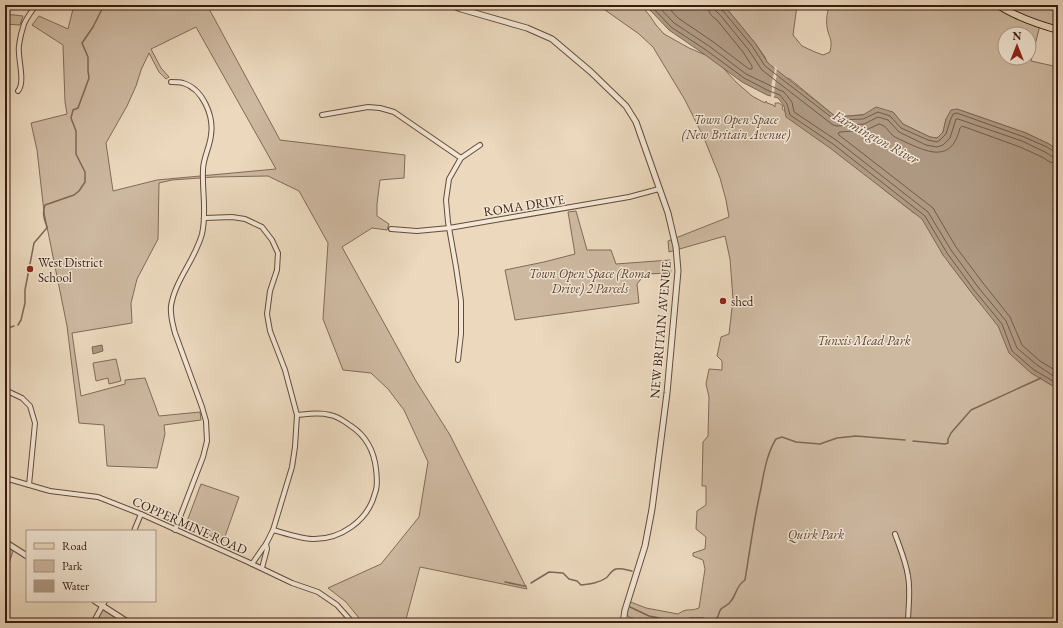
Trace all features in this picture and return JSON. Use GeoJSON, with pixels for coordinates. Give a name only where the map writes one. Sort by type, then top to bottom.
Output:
{"type":"FeatureCollection","features":[{"type":"Feature","properties":{"kind":"main road"},"geometry":{"type":"LineString","coordinates":[[998,5],[1028,21],[1058,30]]}},
{"type":"Feature","properties":{"kind":"street"},"geometry":{"type":"LineString","coordinates":[[18,91],[21,86],[19,44],[24,24],[36,5]]}},
{"type":"Feature","properties":{"kind":"street","name":"NEW BRITAIN AVENUE"},"geometry":{"type":"LineString","coordinates":[[451,5],[527,28],[552,40],[591,72],[626,106],[636,122],[668,213],[674,235],[678,271],[667,393],[652,509],[645,546],[625,610],[623,623]]}},
{"type":"Feature","properties":{"kind":"street"},"geometry":{"type":"LineString","coordinates":[[171,82],[182,82],[192,88],[202,98],[210,112],[212,128],[202,169],[205,218],[202,234],[197,248],[176,287],[171,307],[172,322],[175,333],[206,421],[207,441],[203,457],[175,530]]}},
{"type":"Feature","properties":{"kind":"street"},"geometry":{"type":"LineString","coordinates":[[322,115],[368,108],[380,108],[394,112],[461,158]]}},
{"type":"Feature","properties":{"kind":"street"},"geometry":{"type":"LineString","coordinates":[[458,360],[461,334],[461,301],[446,200],[449,179],[461,158],[480,145]]}},
{"type":"Feature","properties":{"kind":"street","name":"ROMA DRIVE"},"geometry":{"type":"LineString","coordinates":[[391,229],[416,231],[449,228],[629,197],[659,189]]}},
{"type":"Feature","properties":{"kind":"street"},"geometry":{"type":"LineString","coordinates":[[205,218],[245,218],[262,227],[272,240],[278,253],[277,270],[270,291],[267,314],[270,331],[285,370],[297,415],[296,447],[292,466],[273,530],[266,544],[252,564]]}},
{"type":"Feature","properties":{"kind":"street"},"geometry":{"type":"LineString","coordinates":[[5,390],[22,398],[30,406],[35,423],[29,485]]}},
{"type":"Feature","properties":{"kind":"street"},"geometry":{"type":"LineString","coordinates":[[273,530],[310,540],[326,539],[340,534],[352,527],[363,517],[376,492],[377,477],[375,458],[368,443],[356,429],[331,415],[316,413],[297,415]]}},
{"type":"Feature","properties":{"kind":"street","name":"COPPERMINE ROAD"},"geometry":{"type":"LineString","coordinates":[[5,478],[50,491],[98,497],[141,514],[292,583],[318,592],[337,605],[353,623]]}},
{"type":"Feature","properties":{"kind":"street"},"geometry":{"type":"LineString","coordinates":[[134,530],[141,514]]}},
{"type":"Feature","properties":{"kind":"street"},"geometry":{"type":"LineString","coordinates":[[895,534],[908,576],[908,623]]}},
{"type":"Feature","properties":{"kind":"street"},"geometry":{"type":"LineString","coordinates":[[5,542],[26,555]]}},
{"type":"Feature","properties":{"kind":"street"},"geometry":{"type":"LineString","coordinates":[[262,568],[267,549],[266,544]]}},
{"type":"Feature","properties":{"kind":"street"},"geometry":{"type":"LineString","coordinates":[[93,623],[104,603],[129,623]]}},
{"type":"Feature","properties":{"kind":"green space"},"geometry":{"type":"Polygon","coordinates":[[[74,5],[207,5],[280,140],[405,155],[404,178],[380,180],[377,216],[389,224],[387,230],[372,228],[342,247],[416,381],[450,435],[527,589],[420,567],[405,623],[363,623],[346,602],[328,588],[381,564],[419,517],[428,462],[404,410],[388,389],[371,373],[343,370],[323,319],[328,243],[299,191],[268,176],[214,177],[172,180],[159,183],[158,239],[137,279],[131,303],[132,323],[72,333],[81,396],[125,384],[125,380],[145,378],[159,416],[200,412],[201,420],[164,425],[165,434],[157,468],[107,466],[104,425],[79,423],[67,326],[44,212],[37,150],[31,123],[67,114],[65,102],[63,45],[32,25],[39,16],[68,29],[74,5]],[[196,27],[151,49],[161,68],[169,77],[166,79],[159,72],[149,53],[127,106],[106,143],[113,191],[157,180],[276,169],[196,27]]]}},
{"type":"Feature","properties":{"kind":"green space"},"geometry":{"type":"Polygon","coordinates":[[[598,5],[641,5],[664,34],[689,48],[715,59],[736,82],[752,96],[765,103],[766,101],[775,107],[775,103],[779,103],[783,106],[782,109],[825,140],[914,213],[923,215],[950,264],[979,302],[986,308],[1040,378],[1058,389],[1058,623],[651,623],[629,617],[625,612],[628,601],[646,608],[678,614],[686,610],[699,608],[705,569],[703,560],[693,556],[693,553],[705,549],[706,537],[696,529],[697,511],[706,505],[706,486],[702,486],[703,442],[708,436],[709,397],[706,384],[709,369],[722,370],[722,361],[717,356],[721,337],[729,334],[733,299],[730,259],[725,236],[669,252],[668,241],[729,217],[720,178],[704,138],[685,100],[653,47],[639,34],[598,5]]]}},
{"type":"Feature","properties":{"kind":"green space"},"geometry":{"type":"Polygon","coordinates":[[[721,5],[797,5],[793,35],[802,46],[823,55],[830,52],[831,47],[827,27],[827,13],[830,5],[1028,5],[1035,9],[1058,5],[1058,30],[1040,25],[1037,37],[1037,26],[997,26],[997,66],[1037,66],[1037,62],[1058,67],[1058,150],[1026,133],[957,109],[946,119],[943,132],[937,138],[930,137],[903,124],[893,112],[836,117],[790,79],[772,74],[765,57],[727,9],[721,5]]]}},
{"type":"Feature","properties":{"kind":"green space"},"geometry":{"type":"Polygon","coordinates":[[[5,14],[23,16],[20,25],[5,24],[5,14]]]}},
{"type":"Feature","properties":{"kind":"green space","name":"Town Open Space (Roma Drive) 2 Parcels"},"geometry":{"type":"Polygon","coordinates":[[[576,211],[587,250],[611,250],[616,264],[670,260],[671,273],[645,274],[637,284],[639,303],[515,320],[505,270],[575,254],[568,212],[576,211]]]}},
{"type":"Feature","properties":{"kind":"green space"},"geometry":{"type":"Polygon","coordinates":[[[116,359],[121,381],[109,384],[108,378],[96,381],[93,363],[116,359]]]}},
{"type":"Feature","properties":{"kind":"green space"},"geometry":{"type":"Polygon","coordinates":[[[201,484],[239,497],[223,542],[186,524],[201,484]]]}},
{"type":"Feature","properties":{"kind":"green space"},"geometry":{"type":"Polygon","coordinates":[[[5,542],[14,548],[5,576],[5,542]]]}},
{"type":"Feature","properties":{"kind":"green space"},"geometry":{"type":"Polygon","coordinates":[[[103,606],[129,623],[109,623],[96,617],[103,606]]]}},
{"type":"Feature","properties":{"kind":"water","name":"Farmington River"},"geometry":{"type":"Polygon","coordinates":[[[642,5],[721,5],[727,9],[755,43],[768,63],[836,117],[863,115],[876,107],[893,112],[903,124],[930,137],[937,138],[943,132],[946,119],[951,110],[957,109],[1026,133],[1058,150],[1058,389],[1031,373],[1009,353],[998,326],[943,255],[922,219],[830,148],[786,117],[784,106],[778,98],[767,95],[742,82],[669,30],[651,11],[642,5]]]}},
{"type":"Feature","properties":{"kind":"water"},"geometry":{"type":"Polygon","coordinates":[[[102,345],[103,351],[93,354],[92,347],[102,345]]]}},
{"type":"Feature","properties":{"kind":"pier"},"geometry":{"type":"Polygon","coordinates":[[[774,66],[777,68],[777,76],[773,99],[771,98],[771,86],[775,69],[774,66]]]}},
{"type":"Feature","properties":{"kind":"waterway"},"geometry":{"type":"LineString","coordinates":[[18,325],[21,320],[25,303],[25,290],[34,243],[47,227],[44,216],[45,205],[74,195],[79,191],[85,182],[85,172],[76,154],[76,131],[71,118],[73,110],[78,108],[89,78],[88,57],[82,43],[93,27],[103,7],[106,5]]}},
{"type":"Feature","properties":{"kind":"waterway"},"geometry":{"type":"LineString","coordinates":[[5,329],[14,326]]}},
{"type":"Feature","properties":{"kind":"waterway"},"geometry":{"type":"LineString","coordinates":[[913,441],[948,443],[951,433],[971,410],[1041,378]]}},
{"type":"Feature","properties":{"kind":"waterway"},"geometry":{"type":"LineString","coordinates":[[708,619],[717,619],[721,609],[730,602],[739,585],[745,580],[754,523],[765,469],[770,450],[776,439],[782,437],[796,442],[820,444],[837,438],[856,436],[905,440]]}},
{"type":"Feature","properties":{"kind":"waterway"},"geometry":{"type":"LineString","coordinates":[[531,583],[549,572],[563,573],[569,579],[577,581],[581,585],[600,581],[616,569],[632,571]]}},
{"type":"Feature","properties":{"kind":"waterway"},"geometry":{"type":"LineString","coordinates":[[505,582],[526,586]]}},
{"type":"Feature","properties":{"kind":"waterway"},"geometry":{"type":"LineString","coordinates":[[630,607],[649,616],[675,621],[691,618],[703,618]]}},
{"type":"Feature","properties":{"kind":"place","name":"West District School"},"geometry":{"type":"Point","coordinates":[30,269]}},
{"type":"Feature","properties":{"kind":"place","name":"shed"},"geometry":{"type":"Point","coordinates":[723,301]}},
{"type":"Feature","properties":{"kind":"park label","name":"Town Open Space (New Britain Avenue)"},"geometry":{"type":"Point","coordinates":[736,126]}},
{"type":"Feature","properties":{"kind":"park label","name":"Tunxis Mead Park"},"geometry":{"type":"Point","coordinates":[864,340]}},
{"type":"Feature","properties":{"kind":"park label","name":"Quirk Park"},"geometry":{"type":"Point","coordinates":[816,534]}}]}
